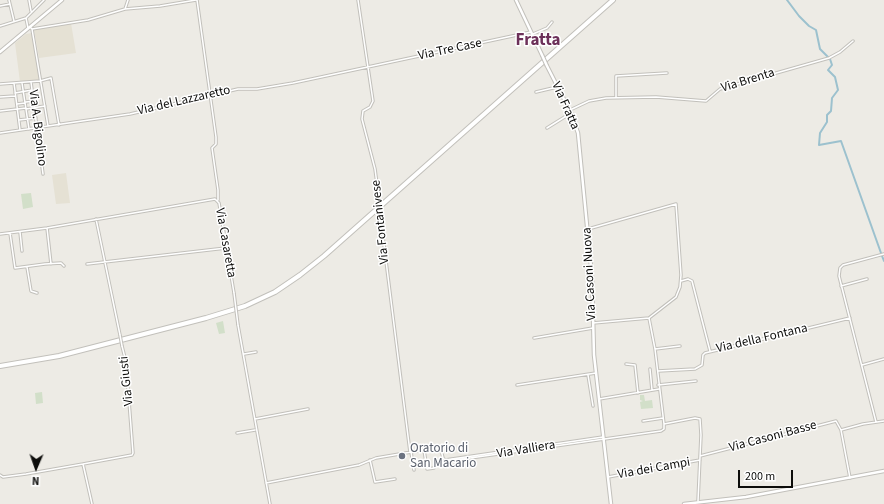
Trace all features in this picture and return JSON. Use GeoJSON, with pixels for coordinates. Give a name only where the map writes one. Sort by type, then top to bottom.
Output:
{"type":"FeatureCollection","features":[{"type":"Feature","properties":{"kind":"highway"},"geometry":{"type":"LineString","coordinates":[[0,366],[59,356],[211,317],[245,306],[279,289],[306,271],[328,252],[613,0]]}},
{"type":"Feature","properties":{"kind":"main road"},"geometry":{"type":"LineString","coordinates":[[0,52],[62,0]]}},
{"type":"Feature","properties":{"kind":"main road","name":"Via Fratta"},"geometry":{"type":"LineString","coordinates":[[516,0],[557,87],[571,111],[578,133],[587,220]]}},
{"type":"Feature","properties":{"kind":"main road","name":"Via Casoni Nuova"},"geometry":{"type":"LineString","coordinates":[[587,220],[596,374],[611,504]]}},
{"type":"Feature","properties":{"kind":"main road"},"geometry":{"type":"LineString","coordinates":[[684,504],[746,497],[884,471]]}},
{"type":"Feature","properties":{"kind":"street"},"geometry":{"type":"LineString","coordinates":[[9,0],[14,21]]}},
{"type":"Feature","properties":{"kind":"street"},"geometry":{"type":"LineString","coordinates":[[29,0],[31,11]]}},
{"type":"Feature","properties":{"kind":"street"},"geometry":{"type":"LineString","coordinates":[[0,26],[26,18],[31,11],[44,0]]}},
{"type":"Feature","properties":{"kind":"street"},"geometry":{"type":"LineString","coordinates":[[126,9],[128,0]]}},
{"type":"Feature","properties":{"kind":"street"},"geometry":{"type":"LineString","coordinates":[[30,28],[88,20],[126,9],[160,6],[197,0],[216,137],[216,144],[212,148],[218,190],[218,201]]}},
{"type":"Feature","properties":{"kind":"street","name":"Via Fontanivese"},"geometry":{"type":"LineString","coordinates":[[358,0],[373,100],[370,108],[363,111],[362,119],[375,169],[414,470]]}},
{"type":"Feature","properties":{"kind":"street"},"geometry":{"type":"LineString","coordinates":[[0,6],[10,4]]}},
{"type":"Feature","properties":{"kind":"street"},"geometry":{"type":"LineString","coordinates":[[26,18],[30,28],[48,126]]}},
{"type":"Feature","properties":{"kind":"street","name":"Via Tre Case"},"geometry":{"type":"LineString","coordinates":[[368,67],[531,33],[547,28],[552,22]]}},
{"type":"Feature","properties":{"kind":"street","name":"Via Brenta"},"geometry":{"type":"LineString","coordinates":[[547,128],[571,111],[589,101],[616,98],[656,97],[706,100],[720,89],[829,58],[840,52],[853,41]]}},
{"type":"Feature","properties":{"kind":"street","name":"Via del Lazzaretto"},"geometry":{"type":"LineString","coordinates":[[0,133],[130,114],[238,89],[257,89],[293,83],[368,67]]}},
{"type":"Feature","properties":{"kind":"street"},"geometry":{"type":"LineString","coordinates":[[616,98],[616,76],[667,73]]}},
{"type":"Feature","properties":{"kind":"street"},"geometry":{"type":"LineString","coordinates":[[0,84],[40,81],[51,78],[59,125]]}},
{"type":"Feature","properties":{"kind":"street"},"geometry":{"type":"LineString","coordinates":[[22,82],[28,129]]}},
{"type":"Feature","properties":{"kind":"street","name":"Via A. Bigolino"},"geometry":{"type":"LineString","coordinates":[[31,82],[43,174]]}},
{"type":"Feature","properties":{"kind":"street"},"geometry":{"type":"LineString","coordinates":[[14,83],[20,130]]}},
{"type":"Feature","properties":{"kind":"street"},"geometry":{"type":"LineString","coordinates":[[536,92],[557,87]]}},
{"type":"Feature","properties":{"kind":"street"},"geometry":{"type":"LineString","coordinates":[[15,93],[32,90]]}},
{"type":"Feature","properties":{"kind":"street"},"geometry":{"type":"LineString","coordinates":[[0,97],[15,96]]}},
{"type":"Feature","properties":{"kind":"street"},"geometry":{"type":"LineString","coordinates":[[16,104],[34,101]]}},
{"type":"Feature","properties":{"kind":"street"},"geometry":{"type":"LineString","coordinates":[[0,111],[45,106]]}},
{"type":"Feature","properties":{"kind":"street"},"geometry":{"type":"LineString","coordinates":[[18,120],[36,118]]}},
{"type":"Feature","properties":{"kind":"street","name":"Via Casaretta"},"geometry":{"type":"LineString","coordinates":[[0,234],[46,228],[215,199],[218,201],[254,419],[270,504]]}},
{"type":"Feature","properties":{"kind":"street"},"geometry":{"type":"LineString","coordinates":[[588,229],[676,204],[681,281],[676,297],[649,318],[593,323]]}},
{"type":"Feature","properties":{"kind":"street","name":"Via Giusti"},"geometry":{"type":"LineString","coordinates":[[83,464],[132,455],[134,453],[126,362],[96,219]]}},
{"type":"Feature","properties":{"kind":"street"},"geometry":{"type":"LineString","coordinates":[[46,228],[51,264]]}},
{"type":"Feature","properties":{"kind":"street"},"geometry":{"type":"LineString","coordinates":[[20,232],[22,251]]}},
{"type":"Feature","properties":{"kind":"street"},"geometry":{"type":"LineString","coordinates":[[10,233],[15,268],[61,263],[64,266]]}},
{"type":"Feature","properties":{"kind":"street"},"geometry":{"type":"LineString","coordinates":[[87,264],[226,248]]}},
{"type":"Feature","properties":{"kind":"street"},"geometry":{"type":"LineString","coordinates":[[876,422],[841,286],[839,270],[843,265],[884,254]]}},
{"type":"Feature","properties":{"kind":"street"},"geometry":{"type":"LineString","coordinates":[[27,266],[31,291],[37,293]]}},
{"type":"Feature","properties":{"kind":"street","name":"Via della Fontana"},"geometry":{"type":"LineString","coordinates":[[681,281],[688,279],[692,281],[710,351],[850,318]]}},
{"type":"Feature","properties":{"kind":"street"},"geometry":{"type":"LineString","coordinates":[[841,286],[867,279]]}},
{"type":"Feature","properties":{"kind":"street"},"geometry":{"type":"LineString","coordinates":[[649,318],[655,349],[658,385],[664,424],[695,418],[700,419],[698,503]]}},
{"type":"Feature","properties":{"kind":"street","name":"Via Casoni Nuova"},"geometry":{"type":"LineString","coordinates":[[534,338],[593,328]]}},
{"type":"Feature","properties":{"kind":"street"},"geometry":{"type":"LineString","coordinates":[[655,349],[680,346]]}},
{"type":"Feature","properties":{"kind":"street"},"geometry":{"type":"LineString","coordinates":[[657,371],[700,367],[703,355],[710,351]]}},
{"type":"Feature","properties":{"kind":"street"},"geometry":{"type":"LineString","coordinates":[[244,354],[256,352]]}},
{"type":"Feature","properties":{"kind":"street"},"geometry":{"type":"LineString","coordinates":[[862,365],[884,359]]}},
{"type":"Feature","properties":{"kind":"street"},"geometry":{"type":"LineString","coordinates":[[626,364],[635,364],[638,393]]}},
{"type":"Feature","properties":{"kind":"street"},"geometry":{"type":"LineString","coordinates":[[650,369],[652,390]]}},
{"type":"Feature","properties":{"kind":"street"},"geometry":{"type":"LineString","coordinates":[[517,385],[596,374]]}},
{"type":"Feature","properties":{"kind":"street"},"geometry":{"type":"LineString","coordinates":[[588,375],[593,406]]}},
{"type":"Feature","properties":{"kind":"street"},"geometry":{"type":"LineString","coordinates":[[658,385],[696,381]]}},
{"type":"Feature","properties":{"kind":"street"},"geometry":{"type":"LineString","coordinates":[[599,399],[659,389]]}},
{"type":"Feature","properties":{"kind":"street"},"geometry":{"type":"LineString","coordinates":[[254,419],[308,409]]}},
{"type":"Feature","properties":{"kind":"street"},"geometry":{"type":"LineString","coordinates":[[643,421],[663,418]]}},
{"type":"Feature","properties":{"kind":"street","name":"Via Casoni Basse"},"geometry":{"type":"LineString","coordinates":[[700,456],[836,421],[841,430]]}},
{"type":"Feature","properties":{"kind":"street"},"geometry":{"type":"LineString","coordinates":[[850,478],[841,430],[863,424],[884,421]]}},
{"type":"Feature","properties":{"kind":"street","name":"Via Valliera"},"geometry":{"type":"LineString","coordinates":[[424,450],[439,448],[445,460],[569,442],[661,431],[664,429],[664,424]]}},
{"type":"Feature","properties":{"kind":"street"},"geometry":{"type":"LineString","coordinates":[[237,433],[256,430]]}},
{"type":"Feature","properties":{"kind":"street"},"geometry":{"type":"LineString","coordinates":[[266,483],[359,465],[370,460],[424,450],[427,469],[434,468]]}},
{"type":"Feature","properties":{"kind":"street"},"geometry":{"type":"LineString","coordinates":[[370,460],[375,482],[394,479]]}},
{"type":"Feature","properties":{"kind":"street","name":"Via dei Campi"},"geometry":{"type":"LineString","coordinates":[[608,477],[700,460]]}},
{"type":"Feature","properties":{"kind":"street"},"geometry":{"type":"LineString","coordinates":[[0,475],[2,477],[26,474],[83,464],[92,504]]}},
{"type":"Feature","properties":{"kind":"shaded area"},"geometry":{"type":"Polygon","coordinates":[[[71,23],[76,53],[39,58],[34,30],[71,23]]]}},
{"type":"Feature","properties":{"kind":"shaded area"},"geometry":{"type":"Polygon","coordinates":[[[32,33],[40,80],[20,82],[15,43],[26,34],[32,33]]]}},
{"type":"Feature","properties":{"kind":"shaded area"},"geometry":{"type":"Polygon","coordinates":[[[66,173],[70,203],[56,204],[52,175],[66,173]]]}},
{"type":"Feature","properties":{"kind":"green space"},"geometry":{"type":"Polygon","coordinates":[[[31,193],[33,207],[23,209],[21,194],[31,193]]]}},
{"type":"Feature","properties":{"kind":"green space"},"geometry":{"type":"Polygon","coordinates":[[[223,321],[225,333],[219,334],[216,323],[223,321]]]}},
{"type":"Feature","properties":{"kind":"green space"},"geometry":{"type":"Polygon","coordinates":[[[42,392],[43,403],[36,404],[35,393],[42,392]]]}},
{"type":"Feature","properties":{"kind":"green space"},"geometry":{"type":"Polygon","coordinates":[[[640,395],[644,395],[645,401],[652,400],[653,408],[641,409],[640,402],[643,401],[640,400],[640,395]]]}},
{"type":"Feature","properties":{"kind":"waterway"},"geometry":{"type":"LineString","coordinates":[[787,0],[799,16],[809,26],[816,30],[820,49],[828,57]]}},
{"type":"Feature","properties":{"kind":"waterway"},"geometry":{"type":"LineString","coordinates":[[830,59],[832,65],[828,70],[835,77],[838,90],[832,98],[831,111],[827,115],[827,122],[820,133],[819,145],[841,141],[881,253]]}},
{"type":"Feature","properties":{"kind":"waterway"},"geometry":{"type":"LineString","coordinates":[[882,256],[884,261]]}},
{"type":"Feature","properties":{"kind":"place","name":"Oratorio di San Macario"},"geometry":{"type":"Point","coordinates":[402,456]}},
{"type":"Feature","properties":{"kind":"district","name":"Fratta"},"geometry":{"type":"Point","coordinates":[538,41]}}]}
